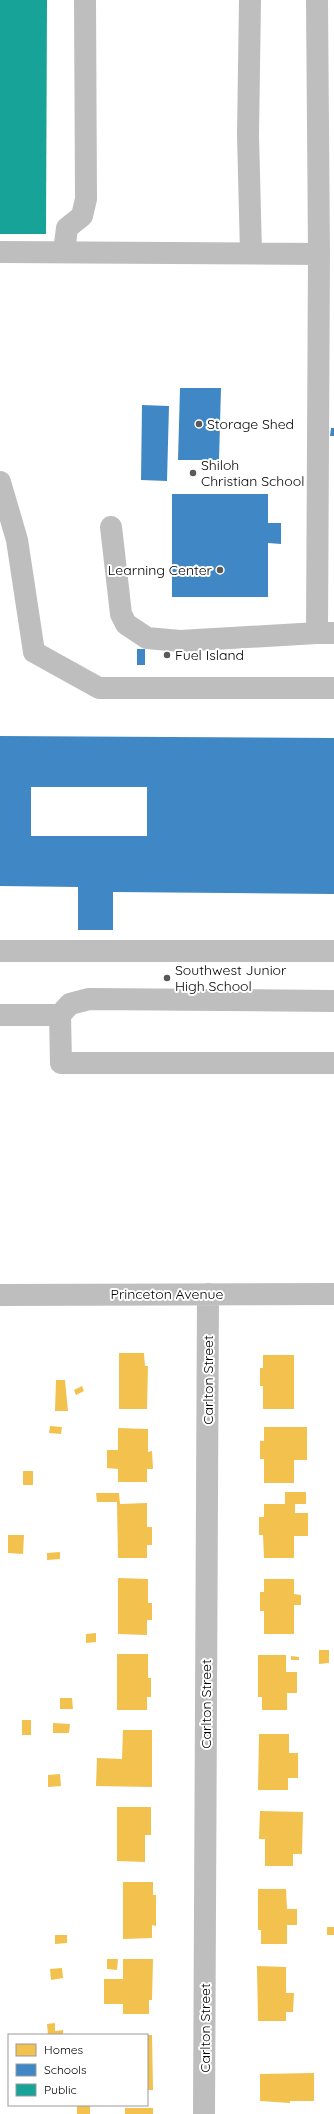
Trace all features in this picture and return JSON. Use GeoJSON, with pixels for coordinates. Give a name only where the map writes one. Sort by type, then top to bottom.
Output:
{"type":"FeatureCollection","features":[{"type":"Feature","properties":{"kind":"street"},"geometry":{"type":"LineString","coordinates":[[64,252],[67,228],[82,216],[86,199],[85,0]]}},
{"type":"Feature","properties":{"kind":"street"},"geometry":{"type":"LineString","coordinates":[[250,0],[248,135],[251,253]]}},
{"type":"Feature","properties":{"kind":"street"},"geometry":{"type":"LineString","coordinates":[[111,527],[121,614],[126,624],[147,638],[180,641],[325,633],[326,511],[319,254],[317,0]]}},
{"type":"Feature","properties":{"kind":"street"},"geometry":{"type":"LineString","coordinates":[[0,252],[319,254]]}},
{"type":"Feature","properties":{"kind":"street"},"geometry":{"type":"LineString","coordinates":[[0,482],[17,540],[34,652],[99,688],[334,688]]}},
{"type":"Feature","properties":{"kind":"street"},"geometry":{"type":"LineString","coordinates":[[0,951],[334,951]]}},
{"type":"Feature","properties":{"kind":"street"},"geometry":{"type":"LineString","coordinates":[[334,1002],[89,999],[70,1004],[60,1015],[61,1063],[334,1063]]}},
{"type":"Feature","properties":{"kind":"street"},"geometry":{"type":"LineString","coordinates":[[0,1015],[60,1015]]}},
{"type":"Feature","properties":{"kind":"street","name":"Carlton Street"},"geometry":{"type":"LineString","coordinates":[[204,2114],[208,1294]]}},
{"type":"Feature","properties":{"kind":"street","name":"Princeton Avenue"},"geometry":{"type":"LineString","coordinates":[[0,1295],[334,1294]]}},
{"type":"Feature","properties":{"kind":"building: Homes"},"geometry":{"type":"Polygon","coordinates":[[[119,1353],[144,1353],[145,1366],[148,1366],[147,1409],[119,1409],[119,1353]]]}},
{"type":"Feature","properties":{"kind":"building: Homes"},"geometry":{"type":"Polygon","coordinates":[[[263,1355],[294,1355],[294,1409],[263,1409],[263,1386],[260,1386],[260,1368],[263,1368],[263,1355]]]}},
{"type":"Feature","properties":{"kind":"building: Homes"},"geometry":{"type":"Polygon","coordinates":[[[56,1380],[65,1380],[68,1411],[55,1411],[56,1380]]]}},
{"type":"Feature","properties":{"kind":"building: Homes"},"geometry":{"type":"Polygon","coordinates":[[[82,1386],[84,1391],[76,1395],[74,1390],[82,1386]]]}},
{"type":"Feature","properties":{"kind":"building: Homes"},"geometry":{"type":"Polygon","coordinates":[[[50,1426],[62,1427],[61,1434],[49,1433],[50,1426]]]}},
{"type":"Feature","properties":{"kind":"building: Homes"},"geometry":{"type":"Polygon","coordinates":[[[264,1427],[307,1427],[307,1460],[294,1460],[294,1483],[264,1483],[264,1459],[260,1459],[260,1441],[264,1441],[264,1427]]]}},
{"type":"Feature","properties":{"kind":"building: Homes"},"geometry":{"type":"Polygon","coordinates":[[[118,1428],[148,1429],[148,1452],[152,1451],[153,1469],[147,1469],[147,1482],[118,1482],[118,1469],[107,1468],[107,1450],[118,1450],[118,1428]]]}},
{"type":"Feature","properties":{"kind":"building: Homes"},"geometry":{"type":"Polygon","coordinates":[[[23,1471],[33,1471],[33,1485],[23,1485],[23,1471]]]}},
{"type":"Feature","properties":{"kind":"building: Homes"},"geometry":{"type":"Polygon","coordinates":[[[285,1492],[306,1492],[306,1504],[295,1504],[295,1513],[308,1513],[308,1536],[294,1536],[294,1558],[264,1558],[263,1535],[259,1535],[259,1517],[264,1517],[264,1504],[285,1504],[285,1492]]]}},
{"type":"Feature","properties":{"kind":"building: Homes"},"geometry":{"type":"Polygon","coordinates":[[[96,1493],[119,1493],[120,1504],[147,1503],[147,1527],[152,1527],[152,1545],[147,1545],[147,1558],[118,1558],[117,1502],[97,1502],[96,1493]]]}},
{"type":"Feature","properties":{"kind":"building: Homes"},"geometry":{"type":"Polygon","coordinates":[[[8,1535],[24,1535],[23,1554],[8,1553],[8,1535]]]}},
{"type":"Feature","properties":{"kind":"building: Homes"},"geometry":{"type":"Polygon","coordinates":[[[60,1552],[60,1559],[47,1560],[47,1553],[60,1552]]]}},
{"type":"Feature","properties":{"kind":"building: Homes"},"geometry":{"type":"Polygon","coordinates":[[[118,1578],[148,1579],[148,1603],[152,1603],[152,1620],[147,1620],[147,1635],[118,1634],[118,1578]]]}},
{"type":"Feature","properties":{"kind":"building: Homes"},"geometry":{"type":"Polygon","coordinates":[[[264,1579],[294,1579],[294,1594],[301,1595],[301,1605],[294,1605],[294,1634],[264,1634],[264,1611],[260,1611],[260,1592],[264,1592],[264,1579]]]}},
{"type":"Feature","properties":{"kind":"building: Homes"},"geometry":{"type":"Polygon","coordinates":[[[96,1633],[96,1642],[86,1643],[86,1634],[96,1633]]]}},
{"type":"Feature","properties":{"kind":"building: Homes"},"geometry":{"type":"Polygon","coordinates":[[[319,1650],[329,1650],[329,1663],[319,1664],[319,1650]]]}},
{"type":"Feature","properties":{"kind":"building: Homes"},"geometry":{"type":"Polygon","coordinates":[[[117,1654],[148,1654],[148,1678],[151,1678],[151,1697],[147,1697],[147,1710],[117,1710],[117,1654]]]}},
{"type":"Feature","properties":{"kind":"building: Homes"},"geometry":{"type":"Polygon","coordinates":[[[258,1655],[286,1655],[286,1672],[297,1672],[297,1693],[287,1693],[287,1710],[262,1710],[262,1697],[258,1697],[258,1655]]]}},
{"type":"Feature","properties":{"kind":"building: Homes"},"geometry":{"type":"Polygon","coordinates":[[[291,1656],[299,1657],[299,1660],[291,1660],[291,1656]]]}},
{"type":"Feature","properties":{"kind":"building: Homes"},"geometry":{"type":"Polygon","coordinates":[[[60,1698],[72,1698],[73,1709],[60,1709],[60,1698]]]}},
{"type":"Feature","properties":{"kind":"building: Homes"},"geometry":{"type":"Polygon","coordinates":[[[22,1720],[31,1720],[31,1735],[22,1735],[22,1720]]]}},
{"type":"Feature","properties":{"kind":"building: Homes"},"geometry":{"type":"Polygon","coordinates":[[[53,1723],[70,1724],[69,1733],[53,1733],[53,1723]]]}},
{"type":"Feature","properties":{"kind":"building: Homes"},"geometry":{"type":"Polygon","coordinates":[[[123,1730],[152,1730],[152,1787],[96,1786],[97,1758],[122,1759],[123,1730]]]}},
{"type":"Feature","properties":{"kind":"building: Homes"},"geometry":{"type":"Polygon","coordinates":[[[259,1734],[289,1734],[289,1753],[298,1753],[298,1778],[288,1778],[288,1790],[258,1790],[259,1734]]]}},
{"type":"Feature","properties":{"kind":"building: Homes"},"geometry":{"type":"Polygon","coordinates":[[[60,1774],[61,1786],[48,1787],[48,1775],[60,1774]]]}},
{"type":"Feature","properties":{"kind":"building: Homes"},"geometry":{"type":"Polygon","coordinates":[[[117,1807],[151,1807],[151,1835],[145,1835],[145,1862],[117,1861],[117,1807]]]}},
{"type":"Feature","properties":{"kind":"building: Homes"},"geometry":{"type":"Polygon","coordinates":[[[260,1811],[303,1812],[302,1854],[293,1854],[293,1866],[265,1866],[265,1839],[259,1839],[260,1811]]]}},
{"type":"Feature","properties":{"kind":"building: Homes"},"geometry":{"type":"Polygon","coordinates":[[[123,1882],[153,1882],[153,1895],[156,1895],[156,1926],[152,1925],[152,1938],[123,1939],[123,1882]]]}},
{"type":"Feature","properties":{"kind":"building: Homes"},"geometry":{"type":"Polygon","coordinates":[[[258,1889],[286,1889],[287,1909],[297,1909],[297,1925],[287,1925],[287,1944],[261,1944],[261,1930],[258,1930],[258,1889]]]}},
{"type":"Feature","properties":{"kind":"building: Homes"},"geometry":{"type":"Polygon","coordinates":[[[327,1927],[334,1927],[334,1935],[327,1935],[327,1927]]]}},
{"type":"Feature","properties":{"kind":"building: Homes"},"geometry":{"type":"Polygon","coordinates":[[[55,1935],[67,1935],[67,1943],[55,1944],[55,1935]]]}},
{"type":"Feature","properties":{"kind":"building: Homes"},"geometry":{"type":"Polygon","coordinates":[[[107,1959],[118,1959],[117,1970],[107,1969],[107,1959]]]}},
{"type":"Feature","properties":{"kind":"building: Homes"},"geometry":{"type":"Polygon","coordinates":[[[123,1959],[153,1959],[152,2000],[149,2000],[149,2014],[123,2014],[123,2004],[104,2004],[104,1979],[123,1979],[123,1959]]]}},
{"type":"Feature","properties":{"kind":"building: Homes"},"geometry":{"type":"Polygon","coordinates":[[[257,1966],[286,1967],[286,1993],[294,1993],[293,2012],[286,2012],[286,2021],[258,2021],[257,1966]]]}},
{"type":"Feature","properties":{"kind":"building: Homes"},"geometry":{"type":"Polygon","coordinates":[[[62,1968],[63,1978],[51,1980],[50,1969],[62,1968]]]}},
{"type":"Feature","properties":{"kind":"building: Homes"},"geometry":{"type":"Polygon","coordinates":[[[55,2023],[55,2031],[63,2030],[63,2034],[48,2034],[47,2024],[55,2023]]]}},
{"type":"Feature","properties":{"kind":"building: Homes"},"geometry":{"type":"Polygon","coordinates":[[[148,2035],[152,2035],[153,2090],[148,2090],[148,2035]]]}},
{"type":"Feature","properties":{"kind":"building: Homes"},"geometry":{"type":"Polygon","coordinates":[[[314,2073],[314,2101],[290,2101],[290,2103],[260,2101],[260,2074],[314,2073]]]}},
{"type":"Feature","properties":{"kind":"building: Homes"},"geometry":{"type":"Polygon","coordinates":[[[77,2106],[90,2106],[90,2114],[77,2114],[77,2106]]]}},
{"type":"Feature","properties":{"kind":"building: Homes"},"geometry":{"type":"Polygon","coordinates":[[[125,2108],[153,2108],[153,2114],[125,2114],[125,2108]]]}},
{"type":"Feature","properties":{"kind":"building: Schools","name":"Storage Shed"},"geometry":{"type":"Polygon","coordinates":[[[180,388],[221,388],[219,460],[178,460],[180,388]]]}},
{"type":"Feature","properties":{"kind":"building: Schools"},"geometry":{"type":"Polygon","coordinates":[[[142,405],[169,406],[167,481],[141,480],[142,405]]]}},
{"type":"Feature","properties":{"kind":"building: Schools"},"geometry":{"type":"Polygon","coordinates":[[[331,428],[334,428],[334,436],[330,436],[331,428]]]}},
{"type":"Feature","properties":{"kind":"building: Schools","name":"Learning Center"},"geometry":{"type":"Polygon","coordinates":[[[172,494],[268,494],[268,523],[281,523],[281,544],[268,543],[268,597],[172,597],[172,494]]]}},
{"type":"Feature","properties":{"kind":"building: Schools"},"geometry":{"type":"Polygon","coordinates":[[[137,649],[145,649],[145,665],[137,665],[137,649]]]}},
{"type":"Feature","properties":{"kind":"building: Schools"},"geometry":{"type":"Polygon","coordinates":[[[0,736],[334,738],[334,894],[113,892],[113,930],[78,930],[78,887],[0,886],[0,736]],[[31,787],[31,836],[147,836],[147,787],[31,787]]]}},
{"type":"Feature","properties":{"kind":"building: Public"},"geometry":{"type":"Polygon","coordinates":[[[0,0],[47,0],[46,234],[0,234],[0,0]]]}},
{"type":"Feature","properties":{"kind":"place","name":"Storage Shed"},"geometry":{"type":"Point","coordinates":[199,424]}},
{"type":"Feature","properties":{"kind":"place","name":"Shiloh Christian School"},"geometry":{"type":"Point","coordinates":[193,473]}},
{"type":"Feature","properties":{"kind":"place","name":"Learning Center"},"geometry":{"type":"Point","coordinates":[220,570]}},
{"type":"Feature","properties":{"kind":"place","name":"Fuel Island"},"geometry":{"type":"Point","coordinates":[167,655]}},
{"type":"Feature","properties":{"kind":"place","name":"Southwest Junior High School"},"geometry":{"type":"Point","coordinates":[167,978]}}]}
